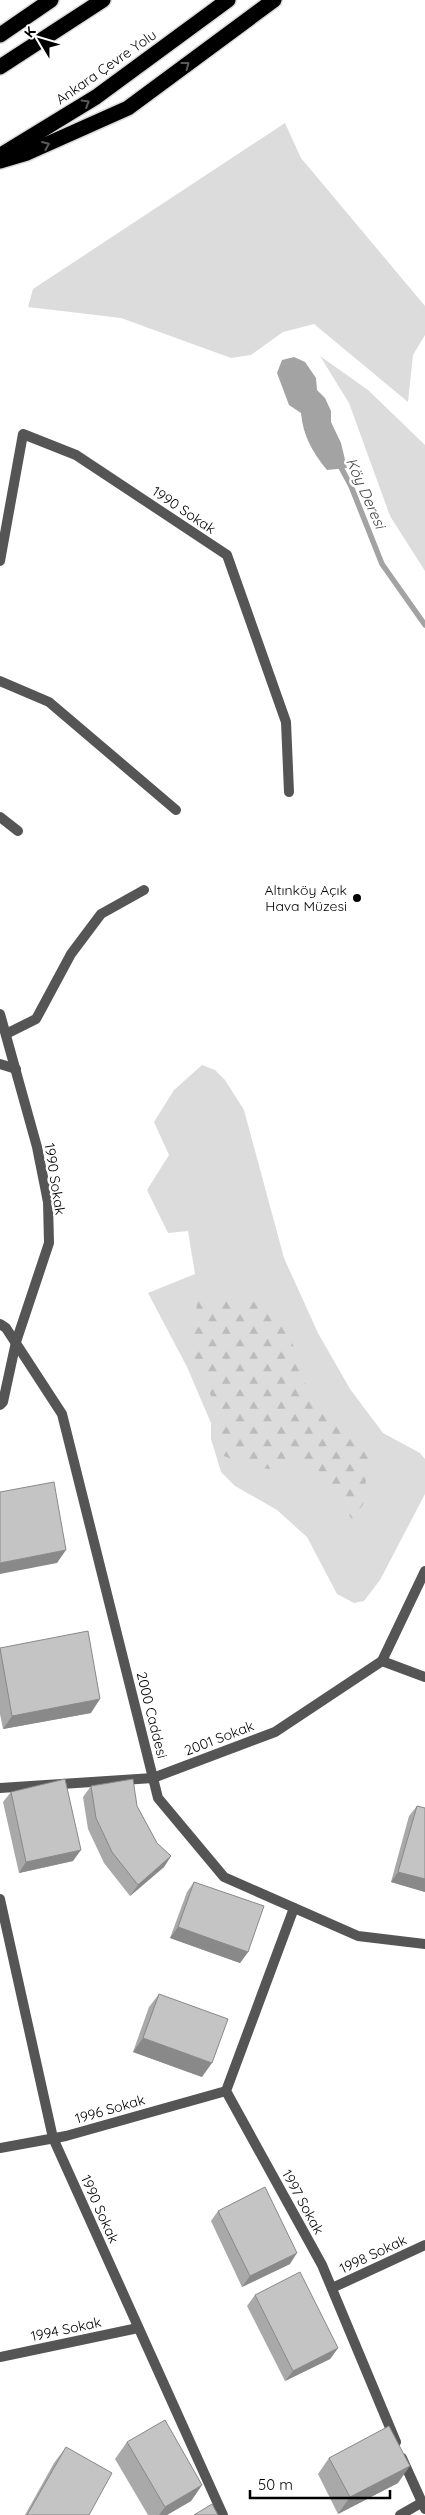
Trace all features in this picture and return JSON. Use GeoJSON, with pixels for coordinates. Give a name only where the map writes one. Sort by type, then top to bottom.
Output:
{"type":"FeatureCollection","features":[{"type":"Feature","properties":{"kind":"highway"},"geometry":{"type":"LineString","coordinates":[[0,35],[51,0]]}},
{"type":"Feature","properties":{"kind":"highway"},"geometry":{"type":"LineString","coordinates":[[0,67],[103,0]]}},
{"type":"Feature","properties":{"kind":"highway","name":"Ankara Çevre Yolu"},"geometry":{"type":"LineString","coordinates":[[0,156],[96,97],[228,0]]}},
{"type":"Feature","properties":{"kind":"highway"},"geometry":{"type":"LineString","coordinates":[[0,161],[27,153],[128,108],[274,0]]}},
{"type":"Feature","properties":{"kind":"street","name":"1990 Sokak"},"geometry":{"type":"LineString","coordinates":[[0,561],[24,434],[76,455],[226,555],[286,722],[289,792]]}},
{"type":"Feature","properties":{"kind":"street"},"geometry":{"type":"LineString","coordinates":[[0,681],[49,702],[176,810]]}},
{"type":"Feature","properties":{"kind":"street"},"geometry":{"type":"LineString","coordinates":[[0,817],[18,831]]}},
{"type":"Feature","properties":{"kind":"street"},"geometry":{"type":"LineString","coordinates":[[6,1034],[36,1018],[71,954],[101,914],[144,890]]}},
{"type":"Feature","properties":{"kind":"street","name":"1990 Sokak"},"geometry":{"type":"LineString","coordinates":[[0,1014],[37,1147],[48,1202],[49,1243],[16,1342],[3,1402],[0,1405]]}},
{"type":"Feature","properties":{"kind":"street"},"geometry":{"type":"LineString","coordinates":[[0,1064],[16,1069]]}},
{"type":"Feature","properties":{"kind":"street","name":"2000 Caddesi"},"geometry":{"type":"LineString","coordinates":[[0,1324],[6,1328],[16,1342],[62,1414],[158,1798],[224,1877],[358,1936],[425,1944]]}},
{"type":"Feature","properties":{"kind":"street"},"geometry":{"type":"LineString","coordinates":[[425,1571],[382,1661],[425,1677]]}},
{"type":"Feature","properties":{"kind":"street","name":"2001 Sokak"},"geometry":{"type":"LineString","coordinates":[[0,1788],[153,1778],[275,1732],[382,1661]]}},
{"type":"Feature","properties":{"kind":"street","name":"1990 Sokak"},"geometry":{"type":"LineString","coordinates":[[0,1899],[52,2138],[223,2515]]}},
{"type":"Feature","properties":{"kind":"street"},"geometry":{"type":"LineString","coordinates":[[226,2091],[294,1908]]}},
{"type":"Feature","properties":{"kind":"street","name":"1996 Sokak"},"geometry":{"type":"LineString","coordinates":[[0,2148],[52,2138],[226,2091]]}},
{"type":"Feature","properties":{"kind":"street","name":"1997 Sokak"},"geometry":{"type":"LineString","coordinates":[[226,2091],[322,2265],[423,2506]]}},
{"type":"Feature","properties":{"kind":"street","name":"1998 Sokak"},"geometry":{"type":"LineString","coordinates":[[332,2288],[425,2245]]}},
{"type":"Feature","properties":{"kind":"street","name":"1994 Sokak"},"geometry":{"type":"LineString","coordinates":[[0,2357],[138,2328]]}},
{"type":"Feature","properties":{"kind":"street"},"geometry":{"type":"LineString","coordinates":[[400,2515],[423,2506]]}},
{"type":"Feature","properties":{"kind":"green space"},"geometry":{"type":"Polygon","coordinates":[[[285,123],[301,158],[425,306],[425,335],[413,355],[408,402],[314,324],[283,332],[251,355],[231,358],[121,318],[28,307],[33,289],[285,123]]]}},
{"type":"Feature","properties":{"kind":"green space"},"geometry":{"type":"Polygon","coordinates":[[[320,356],[368,390],[425,445],[425,571],[390,516],[349,403],[320,356]]]}},
{"type":"Feature","properties":{"kind":"green space"},"geometry":{"type":"Polygon","coordinates":[[[202,1065],[215,1070],[225,1080],[244,1110],[284,1258],[318,1333],[350,1389],[383,1433],[420,1453],[425,1459],[425,1494],[380,1580],[364,1601],[354,1603],[337,1594],[307,1537],[277,1510],[235,1486],[221,1472],[211,1439],[211,1423],[187,1367],[148,1293],[195,1274],[188,1231],[168,1233],[147,1190],[169,1155],[154,1122],[174,1090],[202,1065]]]}},
{"type":"Feature","properties":{"kind":"green space"},"geometry":{"type":"Polygon","coordinates":[[[198,1297],[256,1299],[283,1323],[294,1347],[301,1375],[318,1409],[352,1432],[369,1454],[363,1505],[352,1519],[335,1498],[319,1471],[294,1463],[268,1469],[246,1466],[222,1455],[222,1423],[206,1384],[190,1354],[198,1297]]]}},
{"type":"Feature","properties":{"kind":"shaded area"},"geometry":{"type":"Polygon","coordinates":[[[294,357],[305,362],[316,378],[317,390],[325,398],[331,411],[331,422],[341,443],[347,468],[327,470],[309,443],[301,413],[289,405],[277,373],[282,360],[294,357]]]}},
{"type":"Feature","properties":{"kind":"building"},"geometry":{"type":"Polygon","coordinates":[[[54,1482],[66,1550],[0,1563],[0,1492],[54,1482]]]}},
{"type":"Feature","properties":{"kind":"building"},"geometry":{"type":"Polygon","coordinates":[[[88,1631],[100,1699],[12,1716],[0,1648],[88,1631]]]}},
{"type":"Feature","properties":{"kind":"building"},"geometry":{"type":"Polygon","coordinates":[[[65,1779],[81,1850],[26,1862],[11,1792],[65,1779]]]}},
{"type":"Feature","properties":{"kind":"building"},"geometry":{"type":"Polygon","coordinates":[[[133,1779],[137,1806],[157,1843],[171,1856],[138,1885],[112,1852],[96,1818],[91,1786],[133,1779]]]}},
{"type":"Feature","properties":{"kind":"building"},"geometry":{"type":"Polygon","coordinates":[[[417,1806],[425,1808],[425,1879],[398,1872],[417,1806]]]}},
{"type":"Feature","properties":{"kind":"building"},"geometry":{"type":"Polygon","coordinates":[[[194,1882],[264,1906],[248,1952],[178,1927],[194,1882]]]}},
{"type":"Feature","properties":{"kind":"building"},"geometry":{"type":"Polygon","coordinates":[[[159,1994],[228,2019],[212,2063],[143,2038],[159,1994]]]}},
{"type":"Feature","properties":{"kind":"building"},"geometry":{"type":"Polygon","coordinates":[[[265,2187],[297,2253],[250,2276],[218,2211],[265,2187]]]}},
{"type":"Feature","properties":{"kind":"building"},"geometry":{"type":"Polygon","coordinates":[[[300,2272],[338,2348],[293,2371],[255,2295],[300,2272]]]}},
{"type":"Feature","properties":{"kind":"building"},"geometry":{"type":"Polygon","coordinates":[[[165,2420],[202,2485],[165,2507],[127,2442],[165,2420]]]}},
{"type":"Feature","properties":{"kind":"building"},"geometry":{"type":"Polygon","coordinates":[[[389,2426],[410,2466],[350,2497],[329,2458],[389,2426]]]}},
{"type":"Feature","properties":{"kind":"building"},"geometry":{"type":"Polygon","coordinates":[[[66,2447],[112,2473],[89,2515],[27,2515],[66,2447]]]}},
{"type":"Feature","properties":{"kind":"building"},"geometry":{"type":"Polygon","coordinates":[[[212,2504],[218,2515],[194,2515],[212,2504]]]}},
{"type":"Feature","properties":{"kind":"waterway","name":"Köy Deresi"},"geometry":{"type":"LineString","coordinates":[[338,462],[351,486],[382,564],[425,625]]}},
{"type":"Feature","properties":{"kind":"place","name":"Altınköy Açık Hava Müzesi"},"geometry":{"type":"Point","coordinates":[357,898]}}]}
